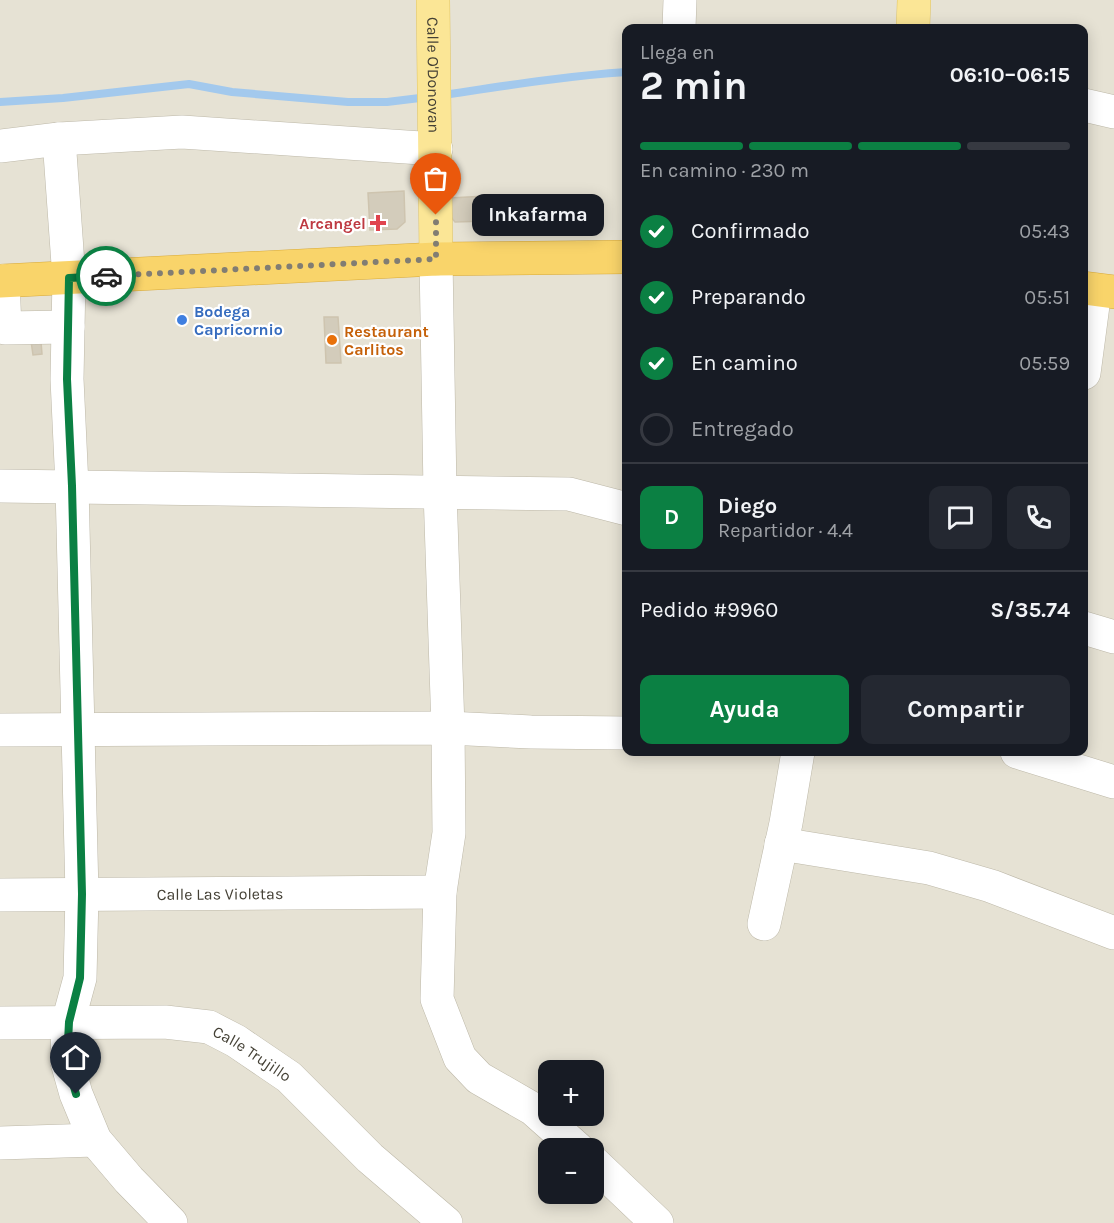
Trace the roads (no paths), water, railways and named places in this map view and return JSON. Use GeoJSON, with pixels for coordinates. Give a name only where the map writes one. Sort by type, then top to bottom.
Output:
{"type":"FeatureCollection","features":[{"type":"Feature","properties":{"kind":"highway"},"geometry":{"type":"LineString","coordinates":[[2,281],[436,259],[622,257]]}},
{"type":"Feature","properties":{"kind":"main road","name":"Calle O'Donovan"},"geometry":{"type":"LineString","coordinates":[[434,0],[436,259]]}},
{"type":"Feature","properties":{"kind":"main road"},"geometry":{"type":"LineString","coordinates":[[913,24],[914,0]]}},
{"type":"Feature","properties":{"kind":"street"},"geometry":{"type":"LineString","coordinates":[[679,24],[680,0]]}},
{"type":"Feature","properties":{"kind":"street"},"geometry":{"type":"LineString","coordinates":[[1088,106],[1114,112]]}},
{"type":"Feature","properties":{"kind":"street"},"geometry":{"type":"LineString","coordinates":[[0,146],[59,139],[183,132],[436,149]]}},
{"type":"Feature","properties":{"kind":"street"},"geometry":{"type":"LineString","coordinates":[[59,139],[69,278],[57,327],[67,379],[72,486],[82,894],[80,978],[69,1022],[67,1062],[76,1094],[95,1140],[129,1180],[171,1223]]}},
{"type":"Feature","properties":{"kind":"street"},"geometry":{"type":"LineString","coordinates":[[436,259],[449,833],[440,892],[437,999],[460,1058],[479,1078],[533,1109],[566,1138]]}},
{"type":"Feature","properties":{"kind":"street"},"geometry":{"type":"LineString","coordinates":[[2,281],[5,328],[57,327]]}},
{"type":"Feature","properties":{"kind":"street"},"geometry":{"type":"LineString","coordinates":[[1088,349],[1098,290]]}},
{"type":"Feature","properties":{"kind":"street"},"geometry":{"type":"LineString","coordinates":[[0,486],[569,494],[622,508]]}},
{"type":"Feature","properties":{"kind":"street"},"geometry":{"type":"LineString","coordinates":[[1088,629],[1114,637]]}},
{"type":"Feature","properties":{"kind":"street"},"geometry":{"type":"LineString","coordinates":[[0,730],[448,728],[622,733]]}},
{"type":"Feature","properties":{"kind":"street"},"geometry":{"type":"LineString","coordinates":[[764,924],[797,756]]}},
{"type":"Feature","properties":{"kind":"street"},"geometry":{"type":"LineString","coordinates":[[1030,756],[1114,782]]}},
{"type":"Feature","properties":{"kind":"street"},"geometry":{"type":"LineString","coordinates":[[781,844],[929,868],[991,886],[1114,933]]}},
{"type":"Feature","properties":{"kind":"street","name":"Calle Las Violetas"},"geometry":{"type":"LineString","coordinates":[[0,895],[440,892]]}},
{"type":"Feature","properties":{"kind":"street","name":"Calle Trujillo"},"geometry":{"type":"LineString","coordinates":[[0,1023],[165,1022],[209,1027],[236,1041],[290,1077],[370,1158],[446,1223]]}},
{"type":"Feature","properties":{"kind":"street"},"geometry":{"type":"LineString","coordinates":[[0,1143],[95,1140]]}},
{"type":"Feature","properties":{"kind":"street"},"geometry":{"type":"LineString","coordinates":[[604,1173],[657,1223]]}},
{"type":"Feature","properties":{"kind":"waterway"},"geometry":{"type":"LineString","coordinates":[[443,95],[622,72]]}},
{"type":"Feature","properties":{"kind":"waterway"},"geometry":{"type":"LineString","coordinates":[[0,102],[63,98],[189,84],[232,92],[348,102],[387,102],[428,97]]}},
{"type":"Feature","properties":{"kind":"place","name":"Inkafarma"},"geometry":{"type":"Point","coordinates":[436,215]}},
{"type":"Feature","properties":{"kind":"place","name":"Arcangel"},"geometry":{"type":"Point","coordinates":[378,223]}},
{"type":"Feature","properties":{"kind":"place","name":"Bodega Capricornio"},"geometry":{"type":"Point","coordinates":[182,320]}},
{"type":"Feature","properties":{"kind":"place","name":"Restaurant Carlitos"},"geometry":{"type":"Point","coordinates":[332,340]}}]}
